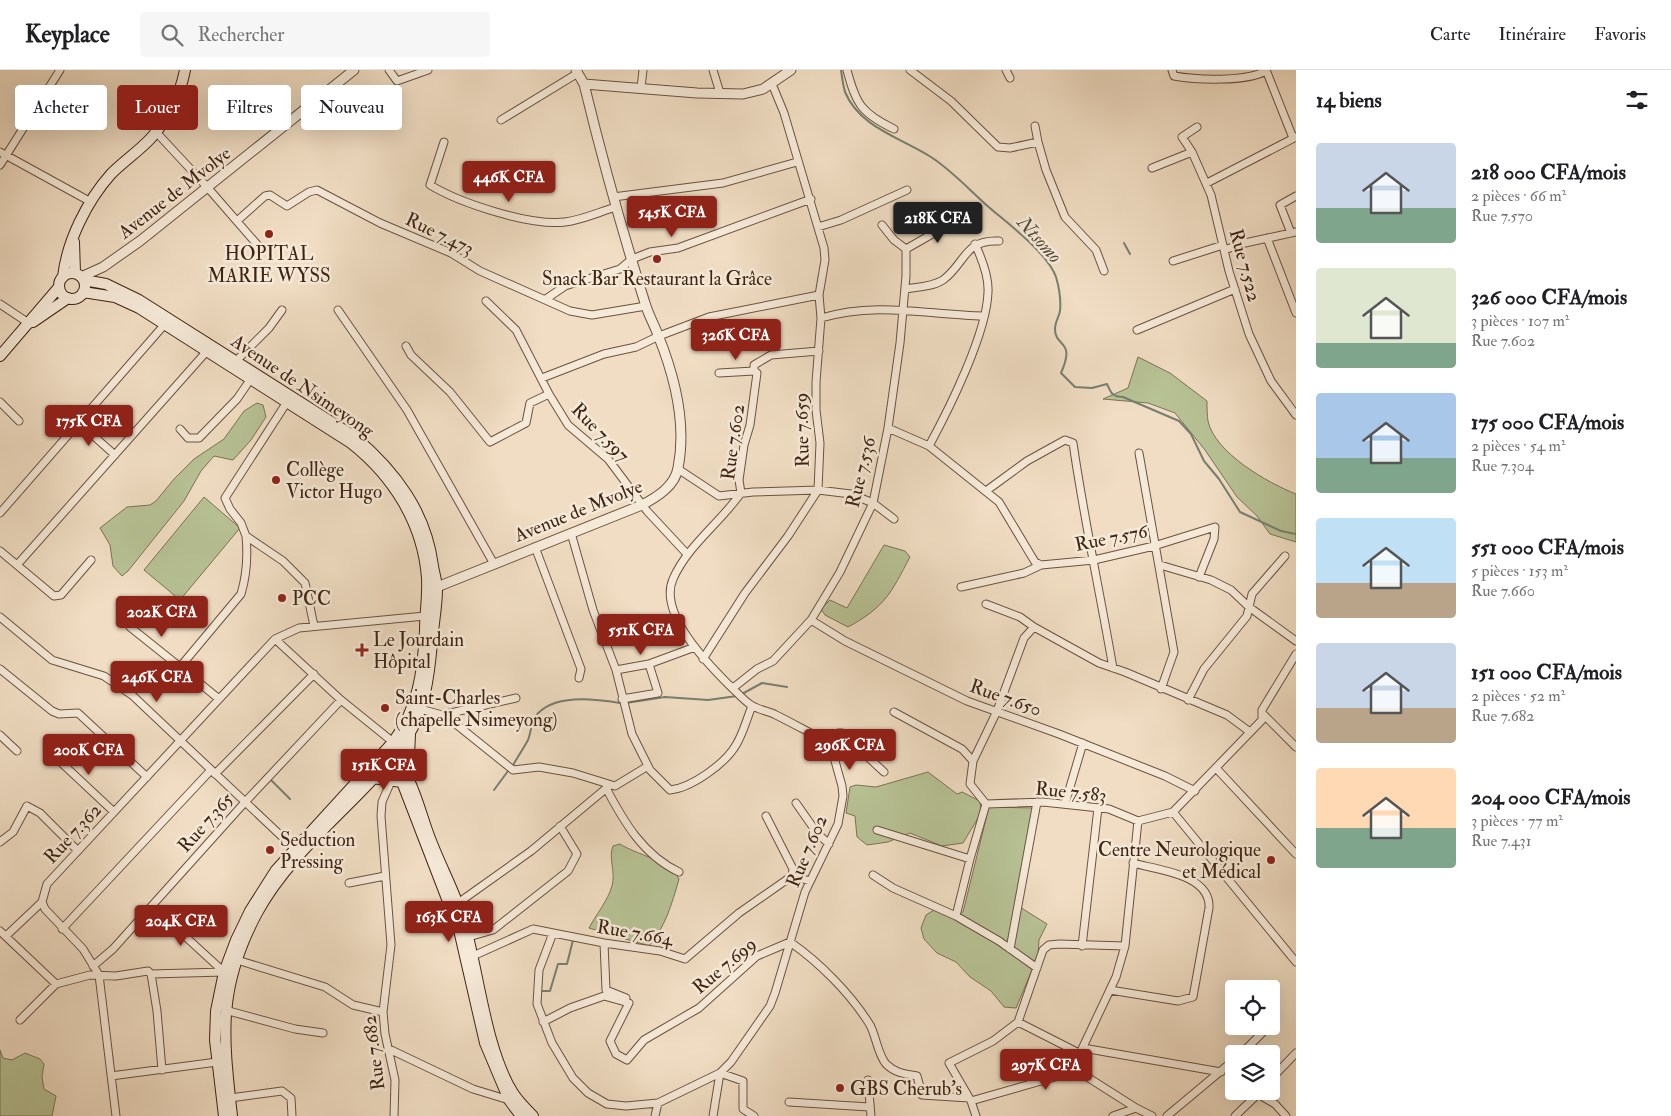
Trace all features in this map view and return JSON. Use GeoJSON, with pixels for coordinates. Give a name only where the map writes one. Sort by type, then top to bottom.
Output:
{"type":"FeatureCollection","features":[{"type":"Feature","properties":{"kind":"main road"},"geometry":{"type":"LineString","coordinates":[[0,356],[30,324],[59,287],[63,277],[66,258],[91,202],[110,175],[156,132],[175,101],[185,70]]}},
{"type":"Feature","properties":{"kind":"main road"},"geometry":{"type":"LineString","coordinates":[[30,324],[68,298],[77,297],[83,292],[74,239]]}},
{"type":"Feature","properties":{"kind":"main road"},"geometry":{"type":"LineString","coordinates":[[63,277],[80,277]]}},
{"type":"Feature","properties":{"kind":"main road","name":"Avenue de Nsimeyong"},"geometry":{"type":"LineString","coordinates":[[80,277],[106,284],[124,292],[355,437],[392,473],[410,499],[425,529],[432,589],[428,681],[420,709],[410,733],[388,753],[276,870],[260,894],[236,940],[224,972],[216,1012],[217,1062],[224,1116]]}},
{"type":"Feature","properties":{"kind":"main road"},"geometry":{"type":"LineString","coordinates":[[59,287],[62,294],[68,298]]}},
{"type":"Feature","properties":{"kind":"main road","name":"Avenue de Nsimeyong"},"geometry":{"type":"LineString","coordinates":[[83,292],[122,300],[165,324],[360,451],[394,487],[406,507],[418,533],[432,589],[425,616],[424,649],[418,694],[409,718],[372,778],[275,885],[257,913],[237,960],[228,990],[225,1010],[224,1053],[232,1116]]}},
{"type":"Feature","properties":{"kind":"main road"},"geometry":{"type":"LineString","coordinates":[[410,733],[401,779],[464,938],[473,956],[490,1033],[501,1064],[512,1092],[533,1116]]}},
{"type":"Feature","properties":{"kind":"main road"},"geometry":{"type":"LineString","coordinates":[[388,753],[458,903],[485,1042],[508,1100],[521,1116]]}},
{"type":"Feature","properties":{"kind":"main road"},"geometry":{"type":"LineString","coordinates":[[372,778],[401,779]]}},
{"type":"Feature","properties":{"kind":"street"},"geometry":{"type":"LineString","coordinates":[[0,165],[2,154],[60,70]]}},
{"type":"Feature","properties":{"kind":"street","name":"Avenue de Mvolye"},"geometry":{"type":"LineString","coordinates":[[80,277],[97,270],[126,251],[208,188],[354,70]]}},
{"type":"Feature","properties":{"kind":"street"},"geometry":{"type":"LineString","coordinates":[[389,70],[397,81],[428,70]]}},
{"type":"Feature","properties":{"kind":"street"},"geometry":{"type":"LineString","coordinates":[[641,88],[643,70]]}},
{"type":"Feature","properties":{"kind":"street"},"geometry":{"type":"LineString","coordinates":[[713,70],[720,93]]}},
{"type":"Feature","properties":{"kind":"street"},"geometry":{"type":"LineString","coordinates":[[847,70],[854,100],[870,114],[894,129]]}},
{"type":"Feature","properties":{"kind":"street"},"geometry":{"type":"LineString","coordinates":[[910,70],[951,101],[998,147],[1010,148],[1038,142]]}},
{"type":"Feature","properties":{"kind":"street"},"geometry":{"type":"LineString","coordinates":[[1006,70],[1010,78]]}},
{"type":"Feature","properties":{"kind":"street"},"geometry":{"type":"LineString","coordinates":[[1172,70],[1174,76],[1198,80],[1252,75],[1266,71],[1295,137],[1207,184]]}},
{"type":"Feature","properties":{"kind":"street"},"geometry":{"type":"LineString","coordinates":[[501,120],[577,71]]}},
{"type":"Feature","properties":{"kind":"street","name":"Avenue de Mvolye"},"geometry":{"type":"LineString","coordinates":[[432,589],[535,546],[642,505],[662,493],[673,481],[678,469],[682,423],[673,381],[659,336],[646,306],[613,197],[584,84],[577,71]]}},
{"type":"Feature","properties":{"kind":"street"},"geometry":{"type":"LineString","coordinates":[[584,84],[720,93],[754,92],[772,84],[789,71]]}},
{"type":"Feature","properties":{"kind":"street","name":"Rue 7.659"},"geometry":{"type":"LineString","coordinates":[[703,659],[745,593],[788,536],[818,490],[820,443],[816,410],[821,318],[819,295],[825,260],[810,199],[797,162],[784,113],[772,84]]}},
{"type":"Feature","properties":{"kind":"street"},"geometry":{"type":"LineString","coordinates":[[1035,126],[1046,170],[1065,218],[1096,250],[1104,271]]}},
{"type":"Feature","properties":{"kind":"street","name":"Rue 7.522"},"geometry":{"type":"LineString","coordinates":[[1197,127],[1182,137],[1192,152],[1207,184],[1235,289],[1258,354],[1271,381],[1296,415]]}},
{"type":"Feature","properties":{"kind":"street"},"geometry":{"type":"LineString","coordinates":[[156,132],[261,249]]}},
{"type":"Feature","properties":{"kind":"street"},"geometry":{"type":"LineString","coordinates":[[444,142],[430,184],[445,194],[493,210],[546,222],[565,222],[616,206]]}},
{"type":"Feature","properties":{"kind":"street"},"geometry":{"type":"LineString","coordinates":[[1152,168],[1192,152]]}},
{"type":"Feature","properties":{"kind":"street"},"geometry":{"type":"LineString","coordinates":[[2,154],[91,202]]}},
{"type":"Feature","properties":{"kind":"street"},"geometry":{"type":"LineString","coordinates":[[613,197],[723,183],[797,162]]}},
{"type":"Feature","properties":{"kind":"street","name":"Rue 7.473"},"geometry":{"type":"LineString","coordinates":[[236,221],[265,196],[270,196],[287,206],[309,192],[317,190],[380,223],[451,253],[480,271],[570,311],[592,315],[646,306]]}},
{"type":"Feature","properties":{"kind":"street"},"geometry":{"type":"LineString","coordinates":[[818,227],[841,220],[907,190]]}},
{"type":"Feature","properties":{"kind":"street"},"geometry":{"type":"LineString","coordinates":[[1173,261],[1294,233],[1280,205],[1296,196]]}},
{"type":"Feature","properties":{"kind":"street"},"geometry":{"type":"LineString","coordinates":[[546,299],[565,286],[620,269],[632,259],[650,252],[678,248],[810,199]]}},
{"type":"Feature","properties":{"kind":"street"},"geometry":{"type":"LineString","coordinates":[[882,225],[894,240],[906,249],[955,221]]}},
{"type":"Feature","properties":{"kind":"street"},"geometry":{"type":"LineString","coordinates":[[1267,238],[1296,313]]}},
{"type":"Feature","properties":{"kind":"street"},"geometry":{"type":"LineString","coordinates":[[904,289],[933,285],[943,280],[975,244],[999,241]]}},
{"type":"Feature","properties":{"kind":"street"},"geometry":{"type":"LineString","coordinates":[[929,446],[955,394],[984,316],[989,290],[983,260],[975,244]]}},
{"type":"Feature","properties":{"kind":"street","name":"Rue 7.536"},"geometry":{"type":"LineString","coordinates":[[733,688],[757,669],[773,661],[811,620],[840,572],[873,503],[888,428],[900,343],[906,249]]}},
{"type":"Feature","properties":{"kind":"street"},"geometry":{"type":"LineString","coordinates":[[1137,330],[1235,289]]}},
{"type":"Feature","properties":{"kind":"street"},"geometry":{"type":"LineString","coordinates":[[542,378],[604,354],[636,348],[659,336],[709,318],[819,295]]}},
{"type":"Feature","properties":{"kind":"street","name":"Rue 7.597"},"geometry":{"type":"LineString","coordinates":[[486,301],[516,330],[549,394],[568,425],[608,458],[642,505],[687,554]]}},
{"type":"Feature","properties":{"kind":"street"},"geometry":{"type":"LineString","coordinates":[[0,304],[30,324]]}},
{"type":"Feature","properties":{"kind":"street"},"geometry":{"type":"LineString","coordinates":[[821,318],[865,308],[984,316]]}},
{"type":"Feature","properties":{"kind":"street"},"geometry":{"type":"LineString","coordinates":[[236,361],[269,328],[282,310]]}},
{"type":"Feature","properties":{"kind":"street"},"geometry":{"type":"LineString","coordinates":[[338,310],[407,410],[494,564]]}},
{"type":"Feature","properties":{"kind":"street"},"geometry":{"type":"LineString","coordinates":[[0,513],[165,324]]}},
{"type":"Feature","properties":{"kind":"street"},"geometry":{"type":"LineString","coordinates":[[406,346],[411,355],[450,392],[490,442],[526,423],[530,403],[549,394]]}},
{"type":"Feature","properties":{"kind":"street"},"geometry":{"type":"LineString","coordinates":[[17,565],[208,351]]}},
{"type":"Feature","properties":{"kind":"street"},"geometry":{"type":"LineString","coordinates":[[719,373],[754,371],[754,365],[771,355],[819,351]]}},
{"type":"Feature","properties":{"kind":"street","name":"Rue 7.602"},"geometry":{"type":"LineString","coordinates":[[720,1073],[732,1062],[770,1006],[810,881],[838,824],[843,796],[840,773],[830,743],[774,714],[752,706],[733,688],[703,659],[680,626],[670,591],[672,580],[687,554],[727,513],[741,493],[739,480],[754,400],[757,373],[754,371]]}},
{"type":"Feature","properties":{"kind":"street"},"geometry":{"type":"LineString","coordinates":[[180,429],[188,438],[199,438],[244,392],[250,380]]}},
{"type":"Feature","properties":{"kind":"street"},"geometry":{"type":"LineString","coordinates":[[0,402],[20,421]]}},
{"type":"Feature","properties":{"kind":"street"},"geometry":{"type":"LineString","coordinates":[[180,667],[241,594],[246,580],[248,556],[246,536],[241,523],[230,509],[225,498],[287,402]]}},
{"type":"Feature","properties":{"kind":"street"},"geometry":{"type":"LineString","coordinates":[[79,423],[115,455]]}},
{"type":"Feature","properties":{"kind":"street"},"geometry":{"type":"LineString","coordinates":[[888,428],[929,446],[986,491],[1008,513],[1035,562],[1041,565]]}},
{"type":"Feature","properties":{"kind":"street"},"geometry":{"type":"LineString","coordinates":[[986,491],[1040,453],[1065,440],[1073,443],[1086,528],[1094,560],[1113,668]]}},
{"type":"Feature","properties":{"kind":"street"},"geometry":{"type":"LineString","coordinates":[[1139,453],[1174,652],[1161,689]]}},
{"type":"Feature","properties":{"kind":"street"},"geometry":{"type":"LineString","coordinates":[[678,469],[719,496],[741,493],[818,490],[850,494],[873,503],[894,519]]}},
{"type":"Feature","properties":{"kind":"street","name":"Rue 7.576"},"geometry":{"type":"LineString","coordinates":[[960,587],[1024,573],[1041,565],[1094,560],[1154,546],[1215,526],[1214,539],[1199,577]]}},
{"type":"Feature","properties":{"kind":"street"},"geometry":{"type":"LineString","coordinates":[[571,533],[593,610],[616,670],[632,734],[648,766],[670,790],[706,775],[736,746],[752,706]]}},
{"type":"Feature","properties":{"kind":"street"},"geometry":{"type":"LineString","coordinates":[[246,536],[284,561],[304,583],[314,626]]}},
{"type":"Feature","properties":{"kind":"street"},"geometry":{"type":"LineString","coordinates":[[535,546],[581,669],[579,678]]}},
{"type":"Feature","properties":{"kind":"street"},"geometry":{"type":"LineString","coordinates":[[0,551],[54,596],[61,595],[91,560]]}},
{"type":"Feature","properties":{"kind":"street"},"geometry":{"type":"LineString","coordinates":[[1188,700],[1204,669],[1247,616],[1252,594],[1285,556]]}},
{"type":"Feature","properties":{"kind":"street"},"geometry":{"type":"LineString","coordinates":[[1160,564],[1212,580],[1231,590],[1249,607],[1296,641]]}},
{"type":"Feature","properties":{"kind":"street"},"geometry":{"type":"LineString","coordinates":[[986,604],[1020,616],[1034,627],[1099,663],[1227,715],[1250,732]]}},
{"type":"Feature","properties":{"kind":"street","name":"Rue 7.362"},"geometry":{"type":"LineString","coordinates":[[42,902],[47,884],[275,639],[292,630],[314,626],[425,616]]}},
{"type":"Feature","properties":{"kind":"street"},"geometry":{"type":"LineString","coordinates":[[0,617],[52,660],[104,676],[132,695],[295,849]]}},
{"type":"Feature","properties":{"kind":"street","name":"Rue 7.650"},"geometry":{"type":"LineString","coordinates":[[811,620],[845,641],[967,701],[1083,743],[1165,776],[1195,791]]}},
{"type":"Feature","properties":{"kind":"street"},"geometry":{"type":"LineString","coordinates":[[130,627],[219,699]]}},
{"type":"Feature","properties":{"kind":"street"},"geometry":{"type":"LineString","coordinates":[[956,916],[986,804],[972,789],[970,784],[973,761],[997,711],[1024,638],[1034,627]]}},
{"type":"Feature","properties":{"kind":"street"},"geometry":{"type":"LineString","coordinates":[[275,639],[341,700],[388,753]]}},
{"type":"Feature","properties":{"kind":"street"},"geometry":{"type":"LineString","coordinates":[[616,670],[649,664],[695,647]]}},
{"type":"Feature","properties":{"kind":"street"},"geometry":{"type":"LineString","coordinates":[[790,942],[830,977],[864,1016],[874,1032],[884,1062],[896,1072],[917,1076],[922,1095],[970,1099],[1062,1075],[1073,1068],[1082,1051],[1110,990],[1125,946],[1138,821],[1173,812],[1195,791],[1262,720],[1262,710],[1296,654]]}},
{"type":"Feature","properties":{"kind":"street"},"geometry":{"type":"LineString","coordinates":[[622,699],[658,693],[649,664]]}},
{"type":"Feature","properties":{"kind":"street"},"geometry":{"type":"LineString","coordinates":[[0,669],[52,712],[78,714],[146,777]]}},
{"type":"Feature","properties":{"kind":"street"},"geometry":{"type":"LineString","coordinates":[[62,928],[213,772],[314,674]]}},
{"type":"Feature","properties":{"kind":"street"},"geometry":{"type":"LineString","coordinates":[[442,715],[516,698]]}},
{"type":"Feature","properties":{"kind":"street","name":"Rue 7.365"},"geometry":{"type":"LineString","coordinates":[[93,966],[113,949],[246,801],[341,700]]}},
{"type":"Feature","properties":{"kind":"street"},"geometry":{"type":"LineString","coordinates":[[420,709],[442,715],[466,731],[513,770],[545,768],[573,773],[607,787],[623,820],[640,843],[665,866],[679,872]]}},
{"type":"Feature","properties":{"kind":"street"},"geometry":{"type":"LineString","coordinates":[[894,712],[962,749],[973,761]]}},
{"type":"Feature","properties":{"kind":"street"},"geometry":{"type":"LineString","coordinates":[[1263,714],[1296,747]]}},
{"type":"Feature","properties":{"kind":"street"},"geometry":{"type":"LineString","coordinates":[[830,743],[838,733],[842,733],[884,772]]}},
{"type":"Feature","properties":{"kind":"street"},"geometry":{"type":"LineString","coordinates":[[0,735],[17,751]]}},
{"type":"Feature","properties":{"kind":"street"},"geometry":{"type":"LineString","coordinates":[[1065,804],[1083,743]]}},
{"type":"Feature","properties":{"kind":"street"},"geometry":{"type":"LineString","coordinates":[[52,754],[114,812]]}},
{"type":"Feature","properties":{"kind":"street"},"geometry":{"type":"LineString","coordinates":[[458,903],[531,851],[607,787],[622,784],[648,766]]}},
{"type":"Feature","properties":{"kind":"street"},"geometry":{"type":"LineString","coordinates":[[1216,768],[1296,854]]}},
{"type":"Feature","properties":{"kind":"street","name":"Rue 7.682"},"geometry":{"type":"LineString","coordinates":[[394,1116],[394,1080],[383,1012],[391,945],[381,816],[382,802],[401,779]]}},
{"type":"Feature","properties":{"kind":"street"},"geometry":{"type":"LineString","coordinates":[[1010,949],[1037,802]]}},
{"type":"Feature","properties":{"kind":"street","name":"Rue 7.583"},"geometry":{"type":"LineString","coordinates":[[986,804],[1037,802],[1065,804],[1109,809],[1138,821]]}},
{"type":"Feature","properties":{"kind":"street"},"geometry":{"type":"LineString","coordinates":[[796,803],[817,833],[829,844]]}},
{"type":"Feature","properties":{"kind":"street"},"geometry":{"type":"LineString","coordinates":[[0,842],[12,832],[27,806],[40,813],[78,851]]}},
{"type":"Feature","properties":{"kind":"street"},"geometry":{"type":"LineString","coordinates":[[1082,946],[1098,808]]}},
{"type":"Feature","properties":{"kind":"street"},"geometry":{"type":"LineString","coordinates":[[1173,812],[1296,962]]}},
{"type":"Feature","properties":{"kind":"street"},"geometry":{"type":"LineString","coordinates":[[766,816],[792,868],[792,876],[810,881]]}},
{"type":"Feature","properties":{"kind":"street"},"geometry":{"type":"LineString","coordinates":[[464,938],[493,930],[568,871],[577,854],[560,826]]}},
{"type":"Feature","properties":{"kind":"street"},"geometry":{"type":"LineString","coordinates":[[878,830],[970,859]]}},
{"type":"Feature","properties":{"kind":"street"},"geometry":{"type":"LineString","coordinates":[[1110,990],[1178,1001],[1193,997],[1209,908],[1208,898],[1196,882],[1187,877],[1133,864]]}},
{"type":"Feature","properties":{"kind":"street"},"geometry":{"type":"LineString","coordinates":[[872,875],[893,888],[956,916],[1010,949],[1036,968]]}},
{"type":"Feature","properties":{"kind":"street"},"geometry":{"type":"LineString","coordinates":[[349,883],[385,876]]}},
{"type":"Feature","properties":{"kind":"street","name":"Rue 7.664"},"geometry":{"type":"LineString","coordinates":[[473,956],[533,929],[604,943],[660,951],[686,959],[739,913],[792,876]]}},
{"type":"Feature","properties":{"kind":"street"},"geometry":{"type":"LineString","coordinates":[[6,936],[42,902],[45,910],[83,949],[98,975],[116,1116]]}},
{"type":"Feature","properties":{"kind":"street"},"geometry":{"type":"LineString","coordinates":[[152,906],[224,972]]}},
{"type":"Feature","properties":{"kind":"street"},"geometry":{"type":"LineString","coordinates":[[0,931],[56,984]]}},
{"type":"Feature","properties":{"kind":"street"},"geometry":{"type":"LineString","coordinates":[[553,933],[539,970],[535,998],[552,1043],[573,1078],[596,1100],[606,1104],[626,1106],[658,1103],[720,1073],[743,1081],[743,1110],[754,1116]]}},
{"type":"Feature","properties":{"kind":"street","name":"Rue 7.699"},"geometry":{"type":"LineString","coordinates":[[543,1022],[570,1008],[604,996],[629,1004],[610,1040],[616,1054],[627,1060],[644,1040],[699,1008],[756,956],[790,942]]}},
{"type":"Feature","properties":{"kind":"street"},"geometry":{"type":"LineString","coordinates":[[604,943],[602,954],[606,990],[629,999]]}},
{"type":"Feature","properties":{"kind":"street"},"geometry":{"type":"LineString","coordinates":[[976,1116],[970,1099],[949,1066],[951,1061],[993,1041],[1018,1022],[1043,950],[1049,945],[1125,946]]}},
{"type":"Feature","properties":{"kind":"street"},"geometry":{"type":"LineString","coordinates":[[237,960],[325,987],[353,1005],[383,1012]]}},
{"type":"Feature","properties":{"kind":"street"},"geometry":{"type":"LineString","coordinates":[[20,1020],[56,984],[80,976],[116,976],[148,970],[151,974],[162,1070]]}},
{"type":"Feature","properties":{"kind":"street"},"geometry":{"type":"LineString","coordinates":[[151,974],[224,972]]}},
{"type":"Feature","properties":{"kind":"street"},"geometry":{"type":"LineString","coordinates":[[225,1010],[295,1029],[323,1033]]}},
{"type":"Feature","properties":{"kind":"street"},"geometry":{"type":"LineString","coordinates":[[1018,1022],[1082,1051],[1220,1072]]}},
{"type":"Feature","properties":{"kind":"street"},"geometry":{"type":"LineString","coordinates":[[1250,1045],[1261,1035]]}},
{"type":"Feature","properties":{"kind":"street"},"geometry":{"type":"LineString","coordinates":[[389,1049],[473,1089],[508,1100]]}},
{"type":"Feature","properties":{"kind":"street"},"geometry":{"type":"LineString","coordinates":[[1280,1069],[1296,1053]]}},
{"type":"Feature","properties":{"kind":"street"},"geometry":{"type":"LineString","coordinates":[[111,1076],[217,1062]]}},
{"type":"Feature","properties":{"kind":"street"},"geometry":{"type":"LineString","coordinates":[[1073,1068],[1152,1116]]}},
{"type":"Feature","properties":{"kind":"street"},"geometry":{"type":"LineString","coordinates":[[1167,1116],[1225,1068]]}},
{"type":"Feature","properties":{"kind":"street"},"geometry":{"type":"LineString","coordinates":[[712,1116],[720,1073]]}},
{"type":"Feature","properties":{"kind":"street"},"geometry":{"type":"LineString","coordinates":[[868,1080],[871,1116]]}},
{"type":"Feature","properties":{"kind":"street"},"geometry":{"type":"LineString","coordinates":[[230,1098],[282,1091],[291,1098],[292,1116]]}},
{"type":"Feature","properties":{"kind":"street"},"geometry":{"type":"LineString","coordinates":[[1235,1116],[1251,1100]]}},
{"type":"Feature","properties":{"kind":"street"},"geometry":{"type":"LineString","coordinates":[[1270,1100],[1286,1116]]}},
{"type":"Feature","properties":{"kind":"street"},"geometry":{"type":"LineString","coordinates":[[789,1102],[869,1107]]}},
{"type":"Feature","properties":{"kind":"street"},"geometry":{"type":"LineString","coordinates":[[655,1116],[658,1103]]}},
{"type":"Feature","properties":{"kind":"street"},"geometry":{"type":"LineString","coordinates":[[1113,1116],[1136,1108]]}},
{"type":"Feature","properties":{"kind":"green space"},"geometry":{"type":"Polygon","coordinates":[[[1138,357],[1170,373],[1207,401],[1208,421],[1213,433],[1232,455],[1258,475],[1296,494],[1296,542],[1270,534],[1257,516],[1237,497],[1205,450],[1175,413],[1148,403],[1103,399],[1128,388],[1138,357]]]}},
{"type":"Feature","properties":{"kind":"green space"},"geometry":{"type":"Polygon","coordinates":[[[257,403],[263,405],[266,417],[251,440],[233,460],[214,456],[201,471],[184,501],[122,576],[113,566],[110,545],[100,528],[127,507],[150,505],[156,501],[194,459],[224,439],[244,411],[257,403]]]}},
{"type":"Feature","properties":{"kind":"green space"},"geometry":{"type":"Polygon","coordinates":[[[204,497],[240,528],[180,600],[144,570],[204,497]]]}},
{"type":"Feature","properties":{"kind":"green space"},"geometry":{"type":"Polygon","coordinates":[[[884,545],[905,551],[910,557],[886,598],[871,613],[848,627],[825,615],[821,609],[830,600],[847,608],[884,545]]]}},
{"type":"Feature","properties":{"kind":"green space"},"geometry":{"type":"Polygon","coordinates":[[[928,772],[957,794],[962,792],[980,801],[981,813],[963,843],[942,846],[910,833],[888,842],[867,845],[857,837],[855,816],[846,813],[850,787],[856,785],[876,787],[928,772]]]}},
{"type":"Feature","properties":{"kind":"green space"},"geometry":{"type":"Polygon","coordinates":[[[989,807],[1033,808],[1015,904],[1047,924],[1039,940],[1038,956],[1016,1008],[1004,1007],[991,991],[970,977],[956,962],[937,953],[924,939],[921,928],[926,915],[934,910],[947,915],[963,912],[989,807]]]}},
{"type":"Feature","properties":{"kind":"green space"},"geometry":{"type":"Polygon","coordinates":[[[620,844],[660,862],[674,872],[679,879],[664,922],[649,946],[589,928],[605,902],[612,886],[611,855],[613,846],[620,844]]]}},
{"type":"Feature","properties":{"kind":"green space"},"geometry":{"type":"Polygon","coordinates":[[[0,1050],[3,1058],[12,1060],[25,1053],[40,1059],[44,1064],[42,1077],[44,1089],[56,1096],[52,1116],[0,1116],[0,1050]]]}},
{"type":"Feature","properties":{"kind":"waterway","name":"Ntsomo"},"geometry":{"type":"LineString","coordinates":[[841,70],[845,92],[861,115],[883,131],[920,150],[939,163],[1028,240],[1052,268],[1060,294],[1060,311],[1055,329],[1056,335],[1066,349],[1065,362],[1061,373],[1075,387],[1092,388],[1107,384],[1114,395],[1179,421],[1191,434],[1204,461],[1219,479],[1240,512],[1281,531],[1296,534]]}},
{"type":"Feature","properties":{"kind":"waterway"},"geometry":{"type":"LineString","coordinates":[[1124,243],[1130,254]]}},
{"type":"Feature","properties":{"kind":"waterway"},"geometry":{"type":"LineString","coordinates":[[742,694],[762,683],[787,687]]}},
{"type":"Feature","properties":{"kind":"waterway"},"geometry":{"type":"LineString","coordinates":[[626,703],[665,697],[708,700],[737,696]]}},
{"type":"Feature","properties":{"kind":"waterway"},"geometry":{"type":"LineString","coordinates":[[512,767],[528,740],[535,717],[543,709],[552,704],[574,700],[587,699],[620,703]]}},
{"type":"Feature","properties":{"kind":"waterway"},"geometry":{"type":"LineString","coordinates":[[494,790],[508,771]]}},
{"type":"Feature","properties":{"kind":"waterway"},"geometry":{"type":"LineString","coordinates":[[271,780],[290,799]]}},
{"type":"Feature","properties":{"kind":"waterway"},"geometry":{"type":"LineString","coordinates":[[541,991],[550,991],[558,964],[567,964],[573,940]]}},
{"type":"Feature","properties":{"kind":"place","name":"HOPITAL MARIE WYSS"},"geometry":{"type":"Point","coordinates":[269,234]}},
{"type":"Feature","properties":{"kind":"place","name":"Snack Bar Restaurant la Grâce"},"geometry":{"type":"Point","coordinates":[657,259]}},
{"type":"Feature","properties":{"kind":"place","name":"Collège Victor Hugo"},"geometry":{"type":"Point","coordinates":[276,480]}},
{"type":"Feature","properties":{"kind":"place","name":"PCC"},"geometry":{"type":"Point","coordinates":[282,598]}},
{"type":"Feature","properties":{"kind":"place","name":"Le Jourdain Hôpital"},"geometry":{"type":"Point","coordinates":[362,650]}},
{"type":"Feature","properties":{"kind":"place","name":"Saint-Charles (chapelle Nsimeyong)"},"geometry":{"type":"Point","coordinates":[385,708]}},
{"type":"Feature","properties":{"kind":"place","name":"Seduction Pressing"},"geometry":{"type":"Point","coordinates":[270,850]}},
{"type":"Feature","properties":{"kind":"place","name":"Centre Neurologique et Médical"},"geometry":{"type":"Point","coordinates":[1271,860]}},
{"type":"Feature","properties":{"kind":"place","name":"GBS Cherub's"},"geometry":{"type":"Point","coordinates":[840,1088]}}]}
